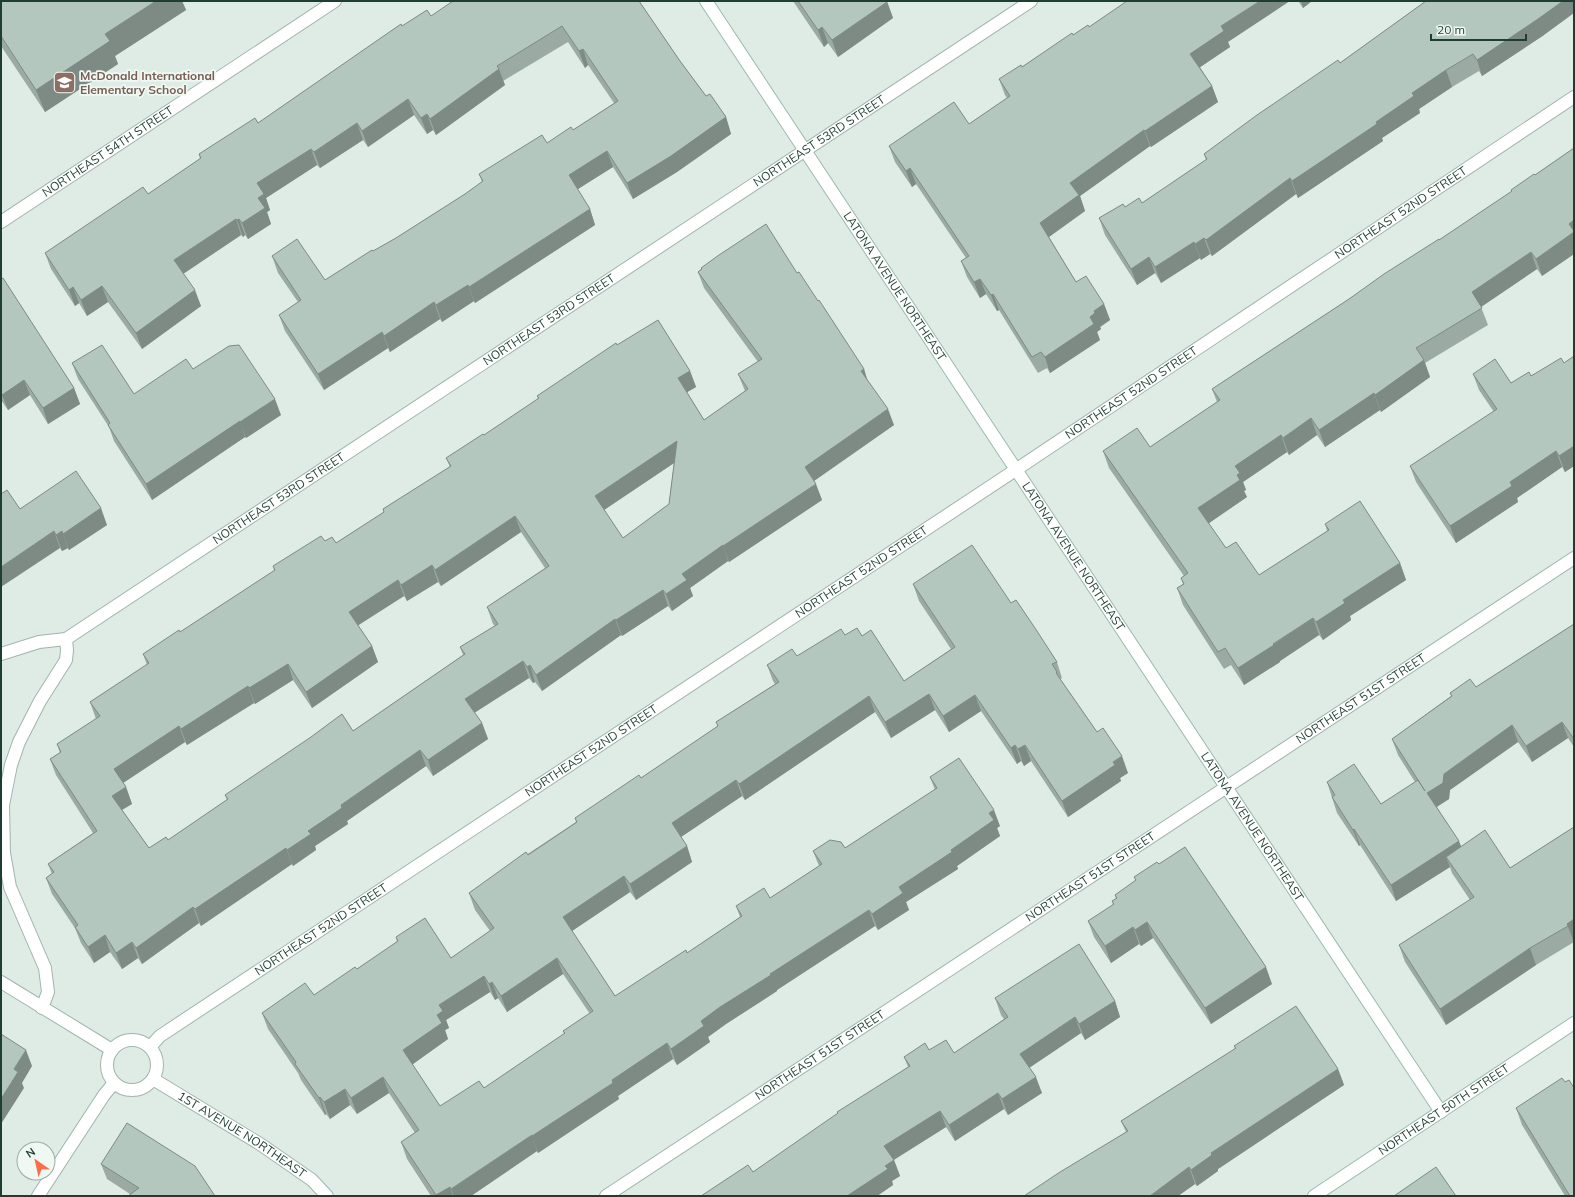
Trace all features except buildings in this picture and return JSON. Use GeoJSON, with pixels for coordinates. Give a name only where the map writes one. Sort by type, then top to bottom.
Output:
{"type":"FeatureCollection","features":[{"type":"Feature","properties":{"kind":"street","name":"NORTHEAST 54TH STREET"},"geometry":{"type":"LineString","coordinates":[[1,222],[336,1]]}},
{"type":"Feature","properties":{"kind":"street","name":"LATONA AVENUE NORTHEAST"},"geometry":{"type":"LineString","coordinates":[[706,1],[1441,1112]]}},
{"type":"Feature","properties":{"kind":"street","name":"NORTHEAST 53RD STREET"},"geometry":{"type":"LineString","coordinates":[[66,639],[1031,1]]}},
{"type":"Feature","properties":{"kind":"street","name":"NORTHEAST 52ND STREET"},"geometry":{"type":"LineString","coordinates":[[150,1047],[160,1036],[1017,469],[1574,97]]}},
{"type":"Feature","properties":{"kind":"street","name":"NORTHEAST 51ST STREET"},"geometry":{"type":"LineString","coordinates":[[606,1196],[1574,558]]}},
{"type":"Feature","properties":{"kind":"street"},"geometry":{"type":"LineString","coordinates":[[1,654],[39,642],[66,639],[68,650],[66,660],[29,721],[19,742],[11,765],[3,805],[4,853],[10,887],[45,968],[48,992],[42,1008]]}},
{"type":"Feature","properties":{"kind":"street"},"geometry":{"type":"LineString","coordinates":[[1,982],[112,1050]]}},
{"type":"Feature","properties":{"kind":"street","name":"NORTHEAST 50TH STREET"},"geometry":{"type":"LineString","coordinates":[[1314,1196],[1574,1023]]}},
{"type":"Feature","properties":{"kind":"street"},"geometry":{"type":"LineString","coordinates":[[131,1039],[140,1040],[150,1047],[157,1060],[157,1068],[154,1079],[150,1083],[136,1090],[128,1090],[120,1088],[114,1083],[107,1069],[107,1061],[115,1046],[123,1041],[131,1039]]}},
{"type":"Feature","properties":{"kind":"street","name":"1ST AVENUE NORTHEAST"},"geometry":{"type":"LineString","coordinates":[[154,1079],[260,1144],[312,1180],[327,1196]]}},
{"type":"Feature","properties":{"kind":"street"},"geometry":{"type":"LineString","coordinates":[[38,1196],[104,1095],[114,1083]]}},
{"type":"Feature","properties":{"kind":"place","name":"McDonald International Elementary School"},"geometry":{"type":"Point","coordinates":[64,83]}}]}
